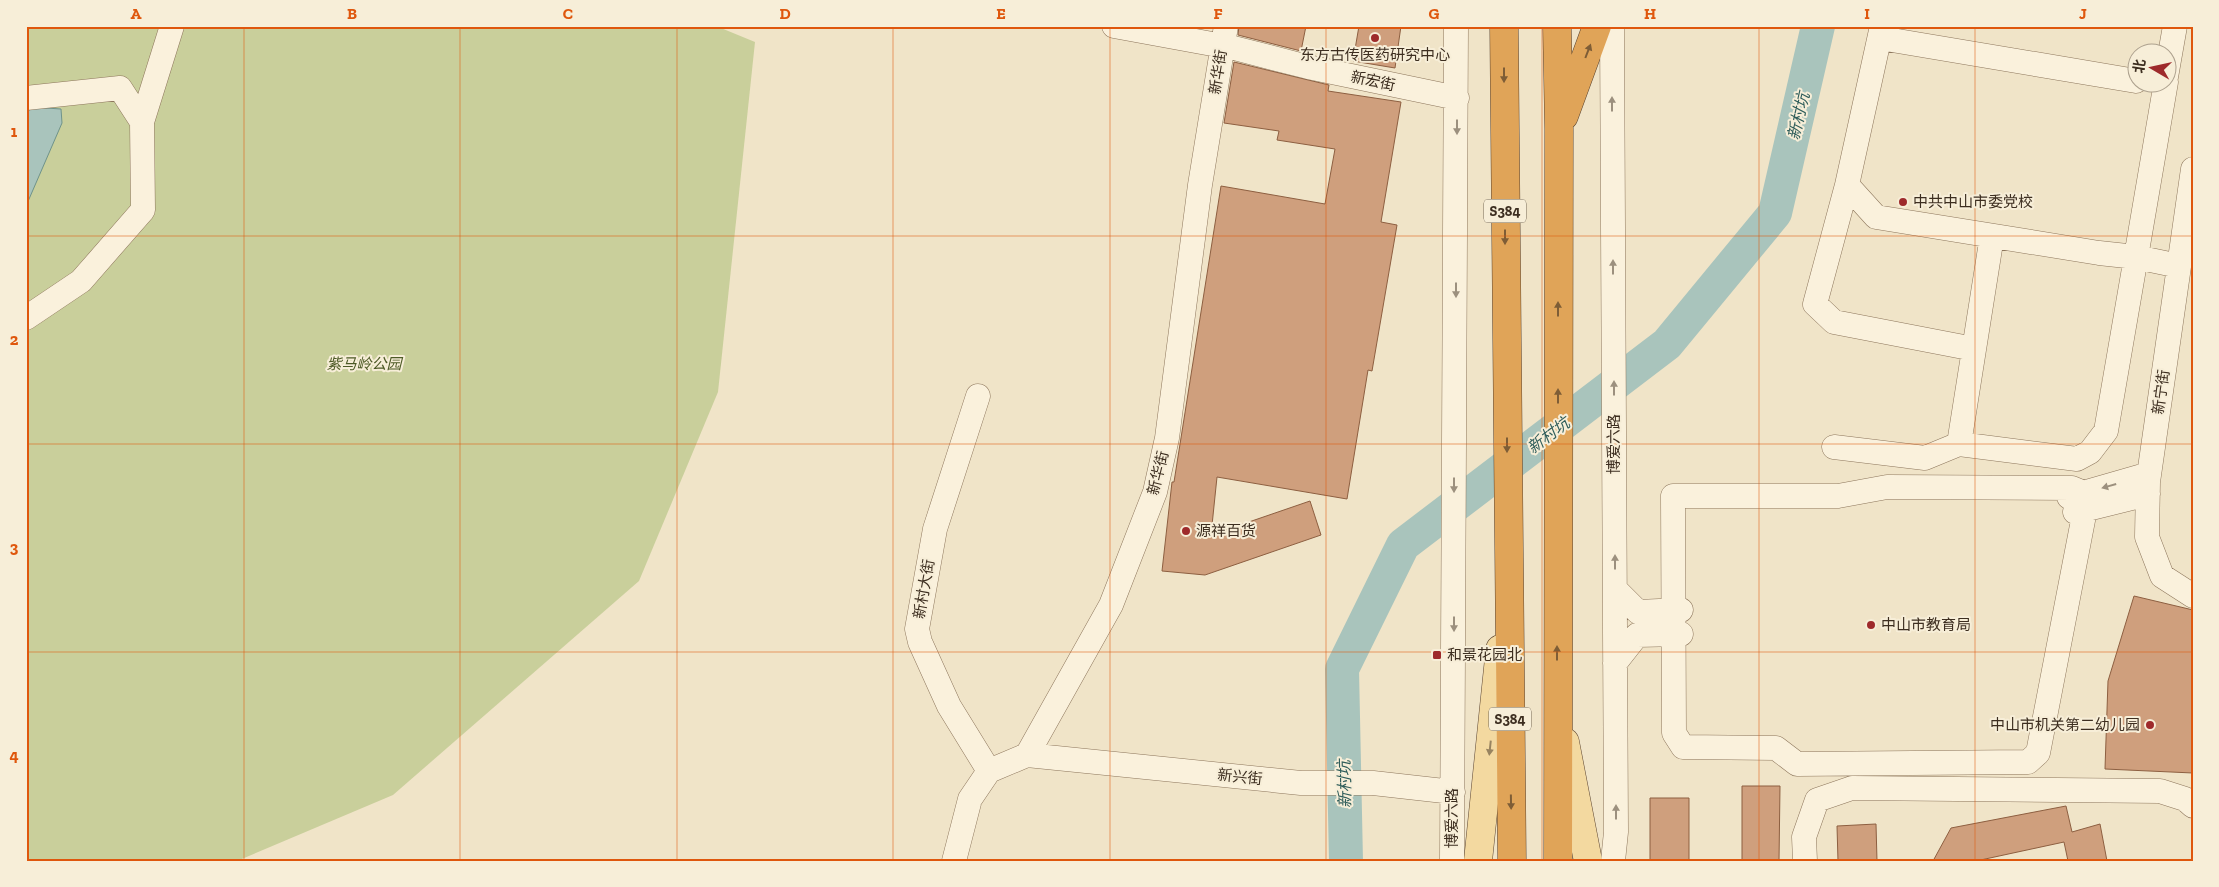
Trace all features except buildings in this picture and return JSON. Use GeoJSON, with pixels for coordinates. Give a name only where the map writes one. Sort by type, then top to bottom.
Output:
{"type":"FeatureCollection","features":[{"type":"Feature","properties":{"kind":"highway","name":"S384"},"geometry":{"type":"LineString","coordinates":[[1504,26],[1506,397],[1512,861]]}},
{"type":"Feature","properties":{"kind":"highway"},"geometry":{"type":"LineString","coordinates":[[1556,26],[1559,129],[1558,861]]}},
{"type":"Feature","properties":{"kind":"highway"},"geometry":{"type":"LineString","coordinates":[[1559,129],[1597,26]]}},
{"type":"Feature","properties":{"kind":"main road"},"geometry":{"type":"LineString","coordinates":[[1478,861],[1508,578]]}},
{"type":"Feature","properties":{"kind":"main road"},"geometry":{"type":"LineString","coordinates":[[1557,701],[1588,861]]}},
{"type":"Feature","properties":{"kind":"street"},"geometry":{"type":"LineString","coordinates":[[26,318],[81,281],[143,210],[142,122],[172,26]]}},
{"type":"Feature","properties":{"kind":"street","name":"新宏街"},"geometry":{"type":"LineString","coordinates":[[1114,26],[1224,36],[1308,68],[1457,98]]}},
{"type":"Feature","properties":{"kind":"street","name":"博爱六路"},"geometry":{"type":"LineString","coordinates":[[1452,861],[1456,26]]}},
{"type":"Feature","properties":{"kind":"street","name":"博爱六路"},"geometry":{"type":"LineString","coordinates":[[1612,26],[1616,832],[1613,861]]}},
{"type":"Feature","properties":{"kind":"street"},"geometry":{"type":"LineString","coordinates":[[2171,42],[2175,26]]}},
{"type":"Feature","properties":{"kind":"street"},"geometry":{"type":"LineString","coordinates":[[1974,349],[1834,322],[1815,304],[1847,185],[1881,32],[2126,80]]}},
{"type":"Feature","properties":{"kind":"street","name":"新华街"},"geometry":{"type":"LineString","coordinates":[[1027,755],[1111,605],[1155,492],[1167,438],[1200,184],[1224,36]]}},
{"type":"Feature","properties":{"kind":"street"},"geometry":{"type":"LineString","coordinates":[[26,98],[120,88],[142,122]]}},
{"type":"Feature","properties":{"kind":"street"},"geometry":{"type":"LineString","coordinates":[[1834,447],[1925,458],[1958,444],[2077,459],[2090,452],[2106,431],[2136,257],[2159,92]]}},
{"type":"Feature","properties":{"kind":"street","name":"新宁街"},"geometry":{"type":"LineString","coordinates":[[2193,169],[2186,269],[2149,484],[2147,536],[2162,576],[2193,596]]}},
{"type":"Feature","properties":{"kind":"street"},"geometry":{"type":"LineString","coordinates":[[1847,185],[1876,217],[2099,253],[2136,257],[2186,269],[2162,478],[2162,497],[2163,534],[2174,566],[2193,581]]}},
{"type":"Feature","properties":{"kind":"street"},"geometry":{"type":"LineString","coordinates":[[1958,444],[1992,236]]}},
{"type":"Feature","properties":{"kind":"street","name":"新村大街"},"geometry":{"type":"LineString","coordinates":[[978,396],[935,530],[917,629],[920,642],[950,706],[989,771]]}},
{"type":"Feature","properties":{"kind":"street"},"geometry":{"type":"LineString","coordinates":[[2078,503],[2149,484]]}},
{"type":"Feature","properties":{"kind":"street"},"geometry":{"type":"LineString","coordinates":[[1887,487],[2072,488],[2078,503],[2038,753],[2028,762],[1797,764],[1776,748],[1683,748],[1674,733],[1677,622],[1673,496],[1838,496],[1887,487]]}},
{"type":"Feature","properties":{"kind":"street"},"geometry":{"type":"LineString","coordinates":[[1615,589],[1638,612],[1677,622]]}},
{"type":"Feature","properties":{"kind":"street"},"geometry":{"type":"LineString","coordinates":[[1615,663],[1637,635],[1677,622]]}},
{"type":"Feature","properties":{"kind":"street"},"geometry":{"type":"LineString","coordinates":[[954,861],[970,799],[989,771],[1027,755]]}},
{"type":"Feature","properties":{"kind":"street","name":"新兴街"},"geometry":{"type":"LineString","coordinates":[[1027,755],[1302,783],[1373,783],[1453,792]]}},
{"type":"Feature","properties":{"kind":"street"},"geometry":{"type":"LineString","coordinates":[[1805,861],[1804,837],[1817,800],[1852,788],[2160,791],[2185,799],[2193,806]]}},
{"type":"Feature","properties":{"kind":"green space","name":"紫马岭公园"},"geometry":{"type":"Polygon","coordinates":[[[26,26],[716,26],[755,42],[718,392],[639,581],[393,795],[237,861],[26,861],[26,26]]]}},
{"type":"Feature","properties":{"kind":"water"},"geometry":{"type":"Polygon","coordinates":[[[31,107],[61,109],[62,123],[26,206],[26,115],[31,107]]]}},
{"type":"Feature","properties":{"kind":"waterway","name":"新村坑"},"geometry":{"type":"LineString","coordinates":[[1346,861],[1342,669],[1403,545],[1667,344],[1775,213],[1818,26]]}},
{"type":"Feature","properties":{"kind":"place","name":"东方古传医药研究中心"},"geometry":{"type":"Point","coordinates":[1375,38]}},
{"type":"Feature","properties":{"kind":"place","name":"中共中山市委党校"},"geometry":{"type":"Point","coordinates":[1903,202]}},
{"type":"Feature","properties":{"kind":"place","name":"源祥百货"},"geometry":{"type":"Point","coordinates":[1186,531]}},
{"type":"Feature","properties":{"kind":"place","name":"中山市教育局"},"geometry":{"type":"Point","coordinates":[1871,625]}},
{"type":"Feature","properties":{"kind":"place","name":"和景花园北"},"geometry":{"type":"Point","coordinates":[1437,655]}},
{"type":"Feature","properties":{"kind":"place","name":"中山市机关第二幼儿园"},"geometry":{"type":"Point","coordinates":[2150,725]}}]}
